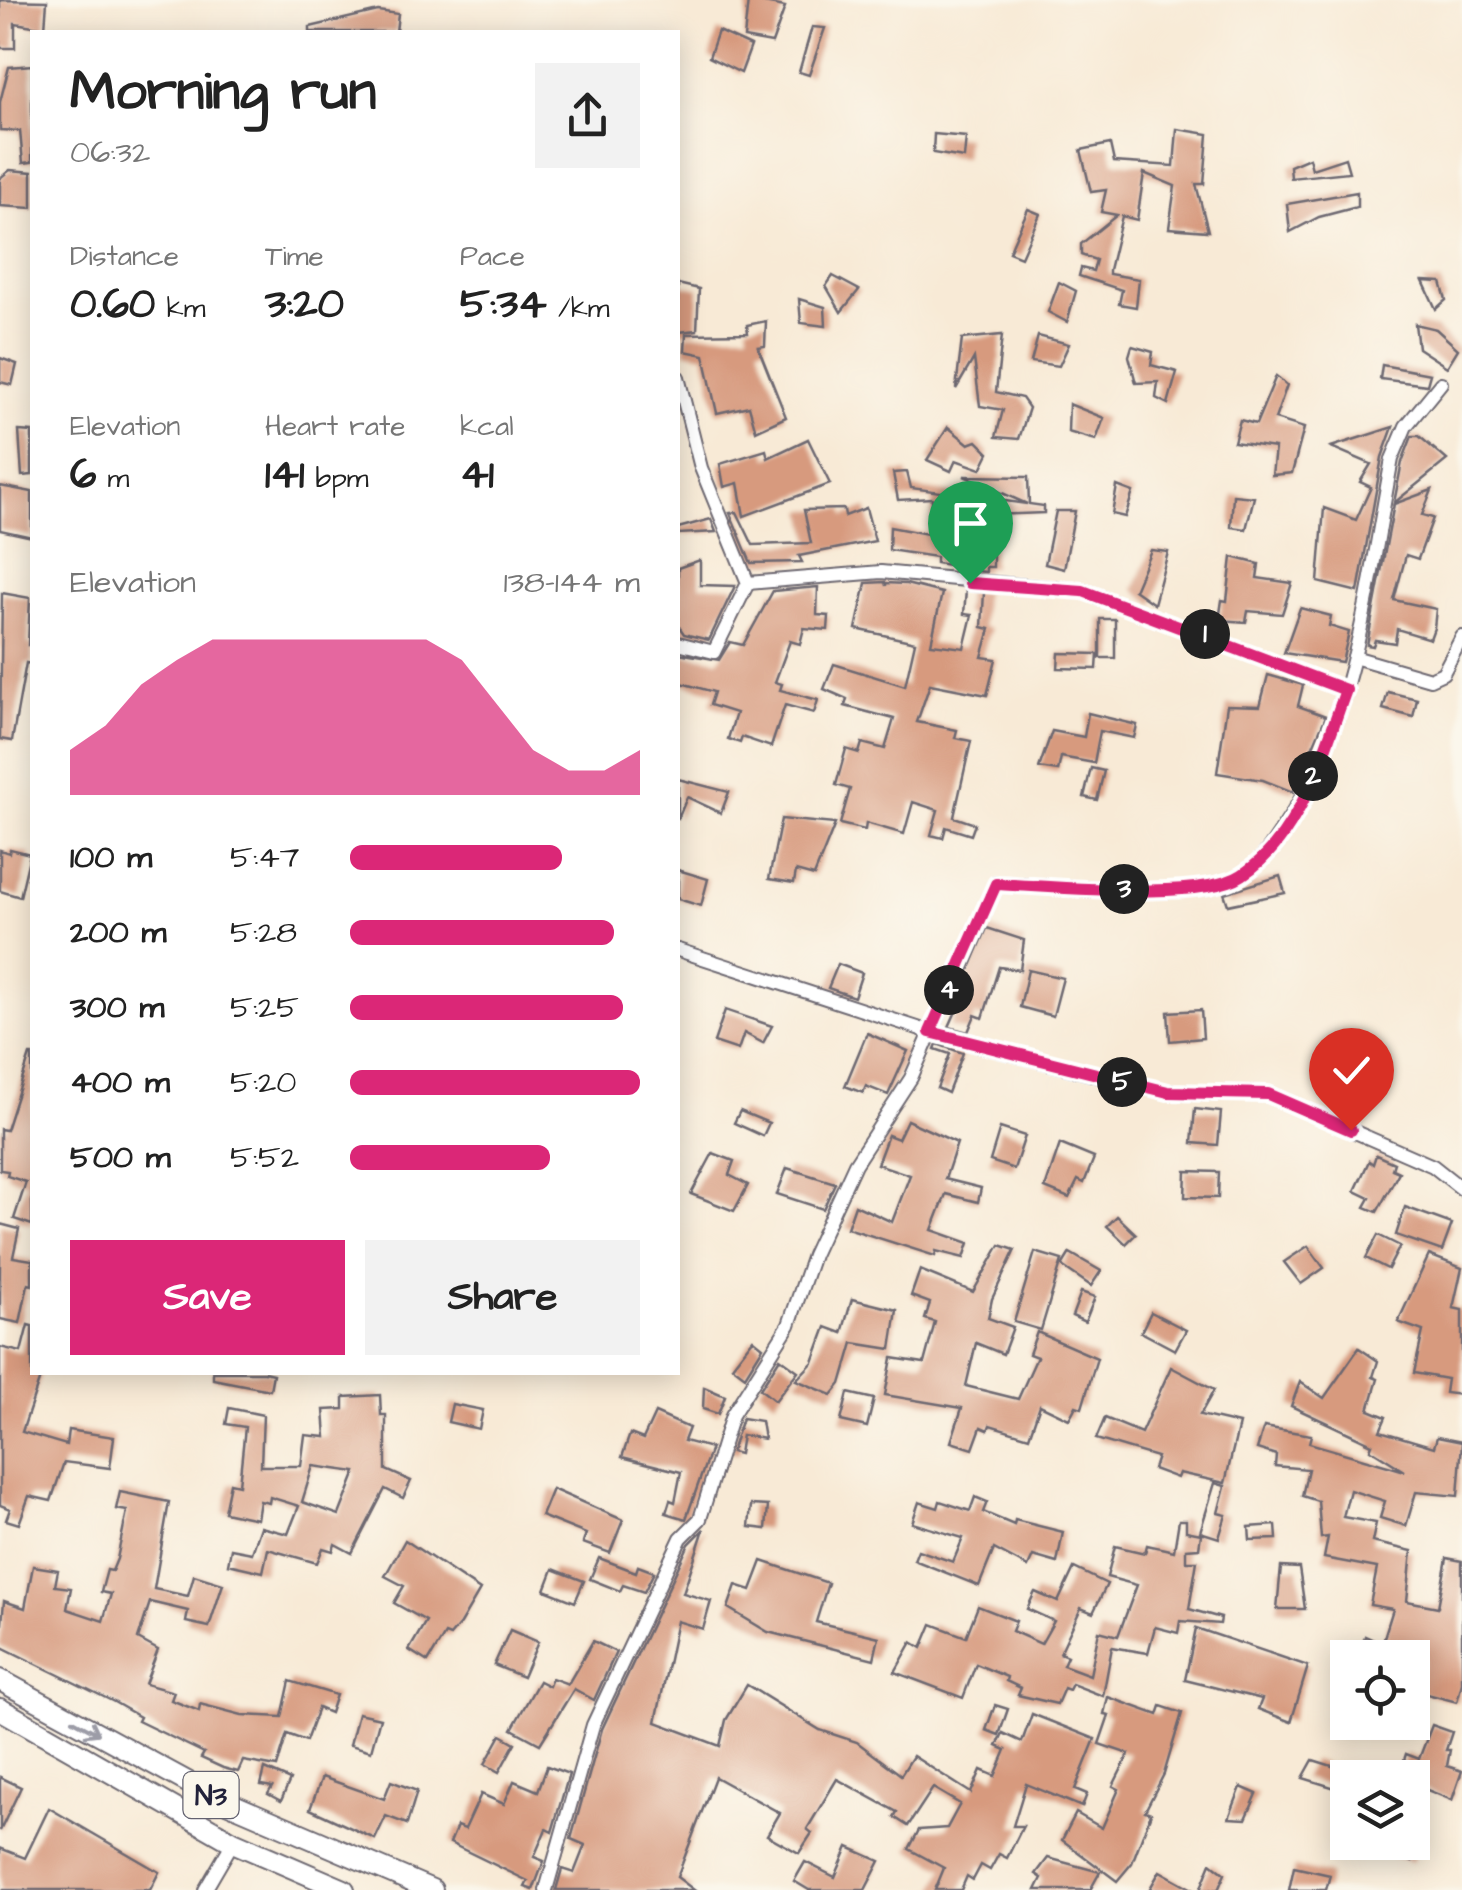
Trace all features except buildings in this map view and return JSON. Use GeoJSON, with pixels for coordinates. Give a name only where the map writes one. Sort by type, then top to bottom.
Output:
{"type":"FeatureCollection","features":[{"type":"Feature","properties":{"kind":"highway","name":"N3"},"geometry":{"type":"LineString","coordinates":[[0,1680],[215,1797],[432,1890]]}},
{"type":"Feature","properties":{"kind":"highway","name":"N3"},"geometry":{"type":"LineString","coordinates":[[0,1709],[233,1842],[344,1890]]}},
{"type":"Feature","properties":{"kind":"street"},"geometry":{"type":"LineString","coordinates":[[546,1890],[594,1725],[681,1538],[700,1519],[732,1416],[789,1325],[813,1255],[855,1164],[911,1078],[996,884],[1142,890],[1202,886],[1238,878],[1261,860],[1305,797],[1346,690],[1392,460],[1406,426],[1441,383]]}},
{"type":"Feature","properties":{"kind":"street"},"geometry":{"type":"LineString","coordinates":[[680,385],[701,468],[748,583],[714,652],[680,644]]}},
{"type":"Feature","properties":{"kind":"street"},"geometry":{"type":"LineString","coordinates":[[748,583],[880,572],[1083,591],[1346,690]]}},
{"type":"Feature","properties":{"kind":"street"},"geometry":{"type":"LineString","coordinates":[[1354,657],[1430,680],[1443,673],[1462,637]]}},
{"type":"Feature","properties":{"kind":"street"},"geometry":{"type":"LineString","coordinates":[[680,951],[930,1032],[1168,1092],[1268,1094],[1433,1166],[1462,1188]]}},
{"type":"Feature","properties":{"kind":"street"},"geometry":{"type":"LineString","coordinates":[[205,1890],[233,1842]]}},
{"type":"Feature","properties":{"kind":"route"},"geometry":{"type":"LineString","coordinates":[[970,583],[1083,591],[1220,639],[1346,690],[1305,797],[1261,860],[1238,878],[1202,886],[1142,890],[996,884],[930,1032],[1168,1092],[1268,1094],[1351,1130]]}}]}
